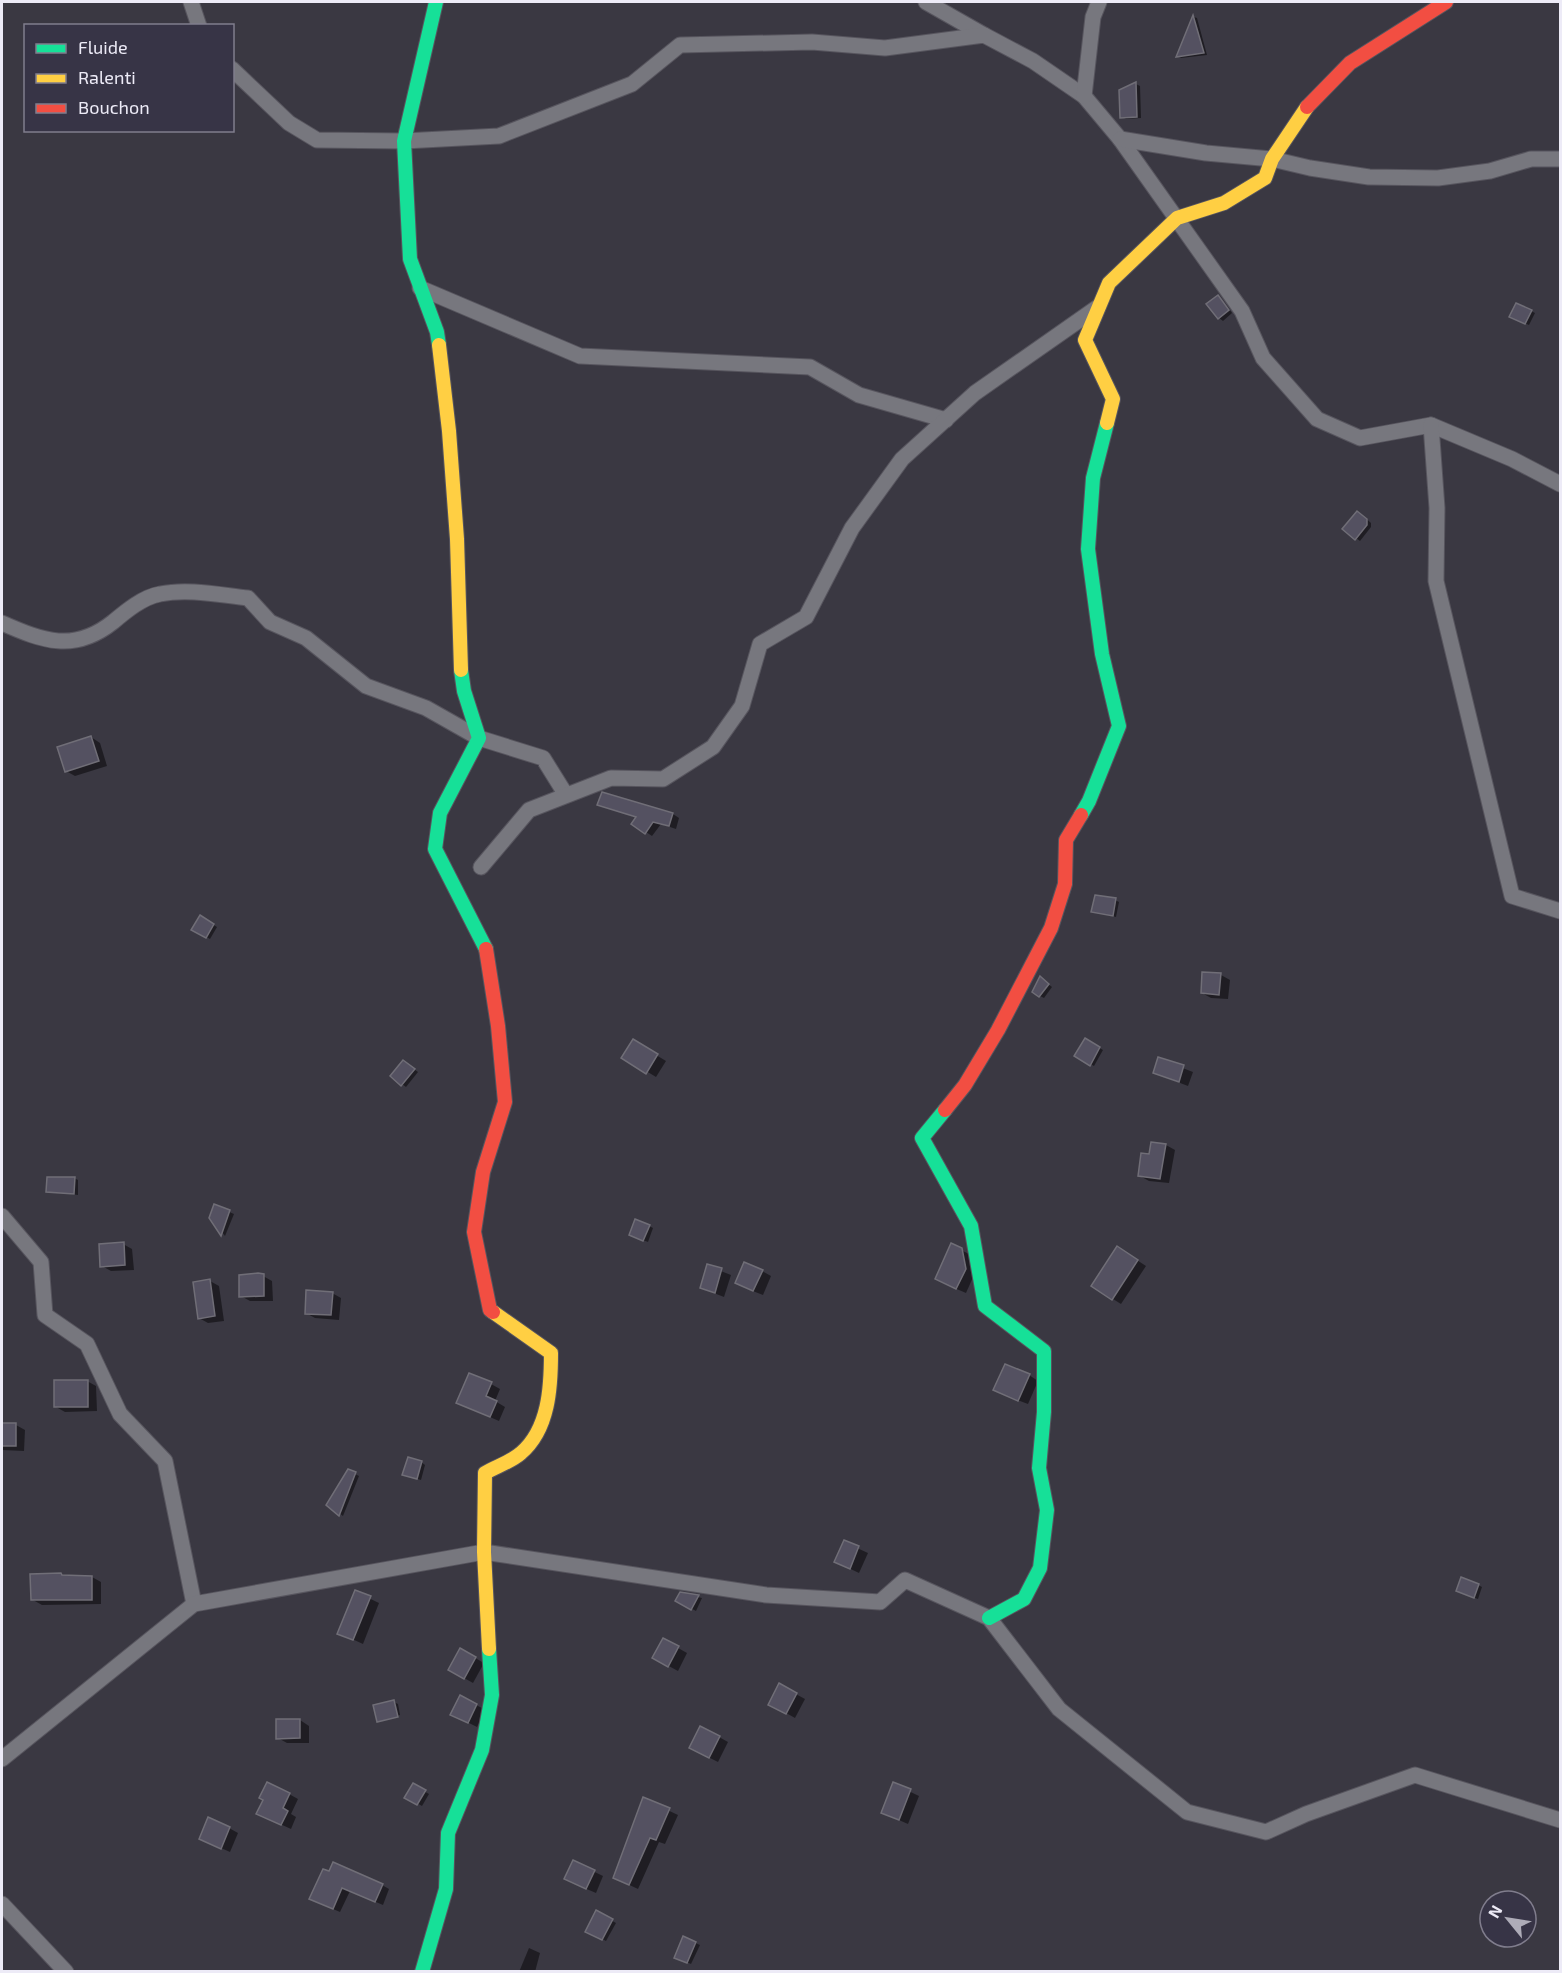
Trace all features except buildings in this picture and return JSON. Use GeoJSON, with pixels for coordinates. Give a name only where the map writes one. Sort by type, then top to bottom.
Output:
{"type":"FeatureCollection","features":[{"type":"Feature","properties":{"kind":"street"},"geometry":{"type":"LineString","coordinates":[[191,2],[198,24]]}},
{"type":"Feature","properties":{"kind":"street"},"geometry":{"type":"LineString","coordinates":[[422,1971],[446,1889],[448,1833],[482,1750],[492,1695],[484,1552],[485,1473],[525,1449],[537,1430],[550,1394],[551,1353],[490,1310],[474,1232],[483,1172],[505,1102],[500,1048],[485,945],[435,849],[440,813],[479,738],[464,691],[459,658],[456,527],[449,431],[437,332],[410,259],[404,141],[436,2]]}},
{"type":"Feature","properties":{"kind":"street"},"geometry":{"type":"LineString","coordinates":[[926,2],[1033,61],[1084,96],[1120,139],[1242,311],[1263,358],[1317,419],[1359,438],[1431,425],[1512,459],[1560,484]]}},
{"type":"Feature","properties":{"kind":"street"},"geometry":{"type":"LineString","coordinates":[[1084,96],[1093,18],[1099,2]]}},
{"type":"Feature","properties":{"kind":"street"},"geometry":{"type":"LineString","coordinates":[[988,1618],[1024,1599],[1040,1568],[1047,1510],[1038,1468],[1044,1412],[1044,1351],[985,1306],[971,1226],[922,1138],[965,1085],[998,1030],[1051,928],[1065,884],[1066,840],[1089,801],[1119,726],[1102,654],[1088,549],[1093,478],[1113,399],[1085,340],[1108,283],[1177,218],[1224,203],[1264,178],[1272,159],[1306,108],[1350,63],[1446,2]]}},
{"type":"Feature","properties":{"kind":"street"},"geometry":{"type":"LineString","coordinates":[[234,71],[288,123],[317,140],[404,141],[499,136],[632,84],[680,45],[812,42],[885,48],[984,35]]}},
{"type":"Feature","properties":{"kind":"street"},"geometry":{"type":"LineString","coordinates":[[1120,139],[1206,153],[1272,159],[1310,168],[1370,177],[1438,178],[1490,171],[1531,159],[1560,159]]}},
{"type":"Feature","properties":{"kind":"street"},"geometry":{"type":"LineString","coordinates":[[420,288],[580,356],[810,367],[859,395],[945,420]]}},
{"type":"Feature","properties":{"kind":"street"},"geometry":{"type":"LineString","coordinates":[[481,867],[529,810],[611,778],[663,778],[713,747],[742,706],[760,644],[806,617],[852,528],[902,459],[975,393],[1099,307]]}},
{"type":"Feature","properties":{"kind":"street"},"geometry":{"type":"LineString","coordinates":[[1431,425],[1437,508],[1436,581],[1512,896],[1560,911]]}},
{"type":"Feature","properties":{"kind":"street"},"geometry":{"type":"LineString","coordinates":[[2,623],[34,637],[66,643],[98,633],[127,610],[159,594],[190,592],[248,598],[270,622],[306,638],[366,686],[426,708],[479,738],[543,758],[566,795]]}},
{"type":"Feature","properties":{"kind":"street"},"geometry":{"type":"LineString","coordinates":[[2,1216],[40,1262],[45,1315],[87,1344],[120,1414],[165,1461],[194,1604]]}},
{"type":"Feature","properties":{"kind":"street"},"geometry":{"type":"LineString","coordinates":[[2,1759],[194,1604],[484,1552],[766,1595],[880,1602],[905,1580],[988,1618],[1059,1709],[1187,1812],[1266,1832],[1306,1814],[1415,1775],[1560,1820]]}},
{"type":"Feature","properties":{"kind":"street"},"geometry":{"type":"LineString","coordinates":[[2,1904],[66,1971]]}},
{"type":"Feature","properties":{"kind":"traffic: fast"},"geometry":{"type":"LineString","coordinates":[[436,2],[404,141],[410,259],[437,332],[439,345]]}},
{"type":"Feature","properties":{"kind":"traffic: fast"},"geometry":{"type":"LineString","coordinates":[[1081,815],[1089,801],[1119,726],[1102,654],[1088,549],[1093,478],[1107,423]]}},
{"type":"Feature","properties":{"kind":"traffic: fast"},"geometry":{"type":"LineString","coordinates":[[461,670],[464,691],[479,738],[440,813],[435,849],[486,949]]}},
{"type":"Feature","properties":{"kind":"traffic: fast"},"geometry":{"type":"LineString","coordinates":[[945,1110],[922,1138],[971,1226],[985,1306],[1044,1351],[1044,1412],[1039,1468],[1047,1510],[1040,1568],[1024,1599],[989,1618]]}},
{"type":"Feature","properties":{"kind":"traffic: fast"},"geometry":{"type":"LineString","coordinates":[[422,1972],[446,1889],[448,1833],[482,1750],[492,1695],[489,1649]]}},
{"type":"Feature","properties":{"kind":"traffic: slow"},"geometry":{"type":"LineString","coordinates":[[1107,423],[1113,399],[1085,340],[1109,283],[1177,218],[1224,203],[1265,178],[1272,159],[1307,107]]}},
{"type":"Feature","properties":{"kind":"traffic: slow"},"geometry":{"type":"LineString","coordinates":[[439,345],[449,431],[457,539],[461,670]]}},
{"type":"Feature","properties":{"kind":"traffic: slow"},"geometry":{"type":"LineString","coordinates":[[489,1649],[484,1552],[485,1473],[521,1453],[538,1432],[549,1393],[551,1366],[551,1353],[493,1312]]}},
{"type":"Feature","properties":{"kind":"traffic: jam"},"geometry":{"type":"LineString","coordinates":[[1307,107],[1350,63],[1446,2]]}},
{"type":"Feature","properties":{"kind":"traffic: jam"},"geometry":{"type":"LineString","coordinates":[[945,1110],[965,1085],[998,1030],[1051,928],[1065,884],[1066,840],[1081,815]]}},
{"type":"Feature","properties":{"kind":"traffic: jam"},"geometry":{"type":"LineString","coordinates":[[486,949],[498,1026],[505,1102],[483,1172],[474,1232],[490,1310],[493,1312]]}}]}
